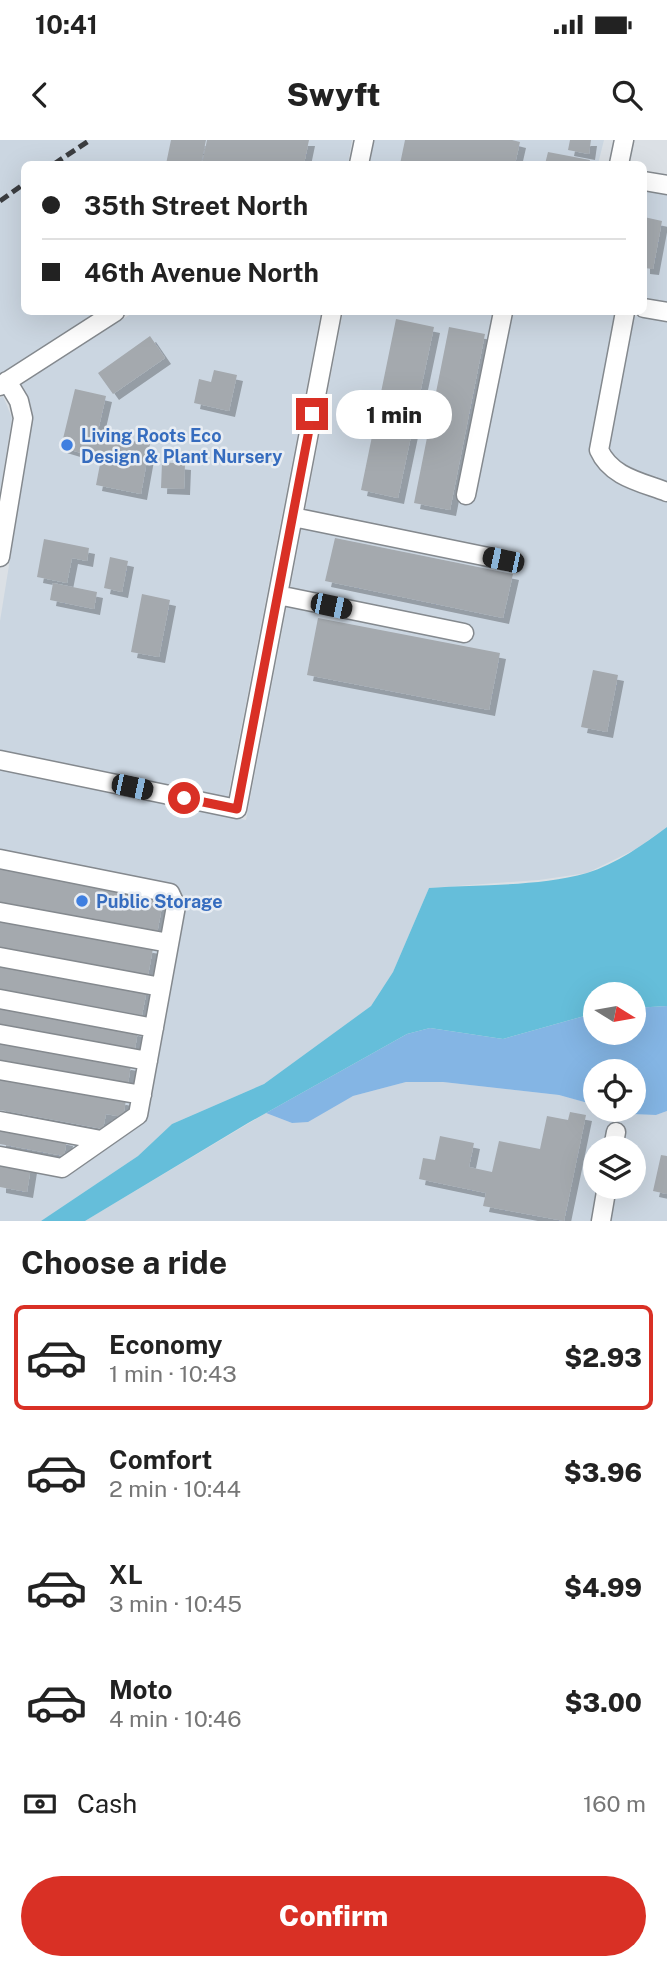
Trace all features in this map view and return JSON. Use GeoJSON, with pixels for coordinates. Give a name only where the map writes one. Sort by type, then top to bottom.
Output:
{"type":"FeatureCollection","features":[{"type":"Feature","properties":{"kind":"street"},"geometry":{"type":"LineString","coordinates":[[360,161],[364,140]]}},
{"type":"Feature","properties":{"kind":"street"},"geometry":{"type":"LineString","coordinates":[[620,161],[624,140]]}},
{"type":"Feature","properties":{"kind":"street"},"geometry":{"type":"LineString","coordinates":[[647,182],[667,185]]}},
{"type":"Feature","properties":{"kind":"street"},"geometry":{"type":"LineString","coordinates":[[647,309],[667,312]]}},
{"type":"Feature","properties":{"kind":"street"},"geometry":{"type":"LineString","coordinates":[[0,557],[23,418],[19,401],[3,384],[110,315]]}},
{"type":"Feature","properties":{"kind":"street"},"geometry":{"type":"LineString","coordinates":[[0,760],[237,809],[331,315]]}},
{"type":"Feature","properties":{"kind":"street"},"geometry":{"type":"LineString","coordinates":[[466,495],[502,315]]}},
{"type":"Feature","properties":{"kind":"street"},"geometry":{"type":"LineString","coordinates":[[624,315],[599,450],[603,460],[624,477],[667,492]]}},
{"type":"Feature","properties":{"kind":"street"},"geometry":{"type":"LineString","coordinates":[[293,517],[503,560]]}},
{"type":"Feature","properties":{"kind":"street"},"geometry":{"type":"LineString","coordinates":[[278,595],[464,633]]}},
{"type":"Feature","properties":{"kind":"street"},"geometry":{"type":"LineString","coordinates":[[0,859],[170,893],[176,905],[138,1115],[62,1168],[0,1156]]}},
{"type":"Feature","properties":{"kind":"street"},"geometry":{"type":"LineString","coordinates":[[0,912],[169,943]]}},
{"type":"Feature","properties":{"kind":"street"},"geometry":{"type":"LineString","coordinates":[[0,957],[161,987]]}},
{"type":"Feature","properties":{"kind":"street"},"geometry":{"type":"LineString","coordinates":[[0,999],[154,1028]]}},
{"type":"Feature","properties":{"kind":"street"},"geometry":{"type":"LineString","coordinates":[[0,1034],[148,1061]]}},
{"type":"Feature","properties":{"kind":"street"},"geometry":{"type":"LineString","coordinates":[[0,1070],[142,1095]]}},
{"type":"Feature","properties":{"kind":"street"},"geometry":{"type":"LineString","coordinates":[[0,1121],[102,1140]]}},
{"type":"Feature","properties":{"kind":"street"},"geometry":{"type":"LineString","coordinates":[[601,1221],[605,1199]]}},
{"type":"Feature","properties":{"kind":"shaded area"},"geometry":{"type":"Polygon","coordinates":[[[0,140],[352,140],[348,161],[21,161],[21,315],[92,315],[0,374],[0,140]]]}},
{"type":"Feature","properties":{"kind":"shaded area"},"geometry":{"type":"Polygon","coordinates":[[[374,140],[604,140],[599,161],[370,161],[374,140]]]}},
{"type":"Feature","properties":{"kind":"shaded area"},"geometry":{"type":"Polygon","coordinates":[[[647,183],[667,187],[667,302],[647,299],[647,183]]]}},
{"type":"Feature","properties":{"kind":"shaded area"},"geometry":{"type":"Polygon","coordinates":[[[129,315],[320,315],[228,797],[0,750],[0,621],[33,417],[29,399],[21,384],[129,315]]]}},
{"type":"Feature","properties":{"kind":"shaded area"},"geometry":{"type":"Polygon","coordinates":[[[342,315],[631,315],[667,322],[667,827],[636,849],[587,873],[539,880],[429,888],[393,972],[371,1006],[264,1084],[172,1124],[138,1156],[41,1221],[0,1221],[0,770],[246,820],[342,315]]]}},
{"type":"Feature","properties":{"kind":"shaded area"},"geometry":{"type":"Polygon","coordinates":[[[3,396],[12,418],[0,493],[0,398],[3,396]]]}},
{"type":"Feature","properties":{"kind":"shaded area"},"geometry":{"type":"Polygon","coordinates":[[[667,827],[667,1006],[646,1007],[646,982],[583,982],[583,1016],[503,1039],[430,1028],[407,1034],[248,1123],[85,1221],[41,1221],[138,1156],[172,1124],[264,1084],[371,1006],[393,972],[429,888],[528,883],[568,878],[598,869],[639,847],[667,827]]]}},
{"type":"Feature","properties":{"kind":"shaded area"},"geometry":{"type":"Polygon","coordinates":[[[667,1006],[667,1111],[656,1115],[646,1115],[646,1059],[583,1059],[583,1102],[559,1095],[443,1082],[406,1082],[353,1096],[308,1122],[292,1123],[266,1113],[407,1034],[430,1028],[503,1039],[583,1016],[583,1045],[646,1045],[646,1007],[667,1006]]]}},
{"type":"Feature","properties":{"kind":"shaded area"},"geometry":{"type":"Polygon","coordinates":[[[406,1082],[443,1082],[559,1095],[583,1102],[583,1122],[646,1122],[646,1115],[667,1111],[667,1221],[85,1221],[266,1113],[292,1123],[353,1096],[406,1082]]]}},
{"type":"Feature","properties":{"kind":"building"},"geometry":{"type":"Polygon","coordinates":[[[171,140],[206,140],[202,161],[167,161],[171,140]]]}},
{"type":"Feature","properties":{"kind":"building"},"geometry":{"type":"Polygon","coordinates":[[[207,140],[309,140],[305,161],[203,161],[207,140]]]}},
{"type":"Feature","properties":{"kind":"building"},"geometry":{"type":"Polygon","coordinates":[[[405,140],[520,142],[516,161],[401,161],[405,140]]]}},
{"type":"Feature","properties":{"kind":"building"},"geometry":{"type":"Polygon","coordinates":[[[570,140],[591,140],[589,154],[568,150],[570,140]]]}},
{"type":"Feature","properties":{"kind":"building"},"geometry":{"type":"Polygon","coordinates":[[[548,152],[590,160],[590,161],[546,161],[548,152]]]}},
{"type":"Feature","properties":{"kind":"building"},"geometry":{"type":"Polygon","coordinates":[[[647,218],[662,221],[653,269],[647,268],[647,218]]]}},
{"type":"Feature","properties":{"kind":"building"},"geometry":{"type":"Polygon","coordinates":[[[396,319],[434,327],[398,498],[361,490],[396,319]]]}},
{"type":"Feature","properties":{"kind":"building"},"geometry":{"type":"Polygon","coordinates":[[[449,327],[485,334],[450,510],[414,503],[449,327]]]}},
{"type":"Feature","properties":{"kind":"building"},"geometry":{"type":"Polygon","coordinates":[[[150,336],[165,358],[113,394],[98,373],[150,336]]]}},
{"type":"Feature","properties":{"kind":"building"},"geometry":{"type":"Polygon","coordinates":[[[214,370],[237,375],[229,411],[194,403],[199,379],[211,382],[214,370]]]}},
{"type":"Feature","properties":{"kind":"building"},"geometry":{"type":"Polygon","coordinates":[[[75,389],[106,396],[97,435],[150,444],[141,494],[96,485],[101,459],[61,447],[75,389]]]}},
{"type":"Feature","properties":{"kind":"building"},"geometry":{"type":"Polygon","coordinates":[[[162,462],[185,464],[184,489],[161,488],[162,462]]]}},
{"type":"Feature","properties":{"kind":"building"},"geometry":{"type":"Polygon","coordinates":[[[335,538],[513,574],[503,618],[325,581],[335,538]]]}},
{"type":"Feature","properties":{"kind":"building"},"geometry":{"type":"Polygon","coordinates":[[[44,539],[89,548],[87,561],[72,558],[67,583],[37,577],[44,539]]]}},
{"type":"Feature","properties":{"kind":"building"},"geometry":{"type":"Polygon","coordinates":[[[110,557],[128,561],[122,592],[104,588],[110,557]]]}},
{"type":"Feature","properties":{"kind":"building"},"geometry":{"type":"Polygon","coordinates":[[[53,583],[97,592],[94,609],[50,600],[53,583]]]}},
{"type":"Feature","properties":{"kind":"building"},"geometry":{"type":"Polygon","coordinates":[[[142,594],[170,600],[159,657],[131,652],[142,594]]]}},
{"type":"Feature","properties":{"kind":"building"},"geometry":{"type":"Polygon","coordinates":[[[318,618],[500,653],[489,710],[307,675],[318,618]]]}},
{"type":"Feature","properties":{"kind":"building"},"geometry":{"type":"Polygon","coordinates":[[[593,670],[618,675],[607,732],[581,727],[593,670]]]}},
{"type":"Feature","properties":{"kind":"building","name":"Public Storage"},"geometry":{"type":"Polygon","coordinates":[[[0,866],[164,896],[157,934],[0,905],[0,866]]]}},
{"type":"Feature","properties":{"kind":"building","name":"Public Storage"},"geometry":{"type":"Polygon","coordinates":[[[0,919],[153,948],[148,976],[0,949],[0,919]]]}},
{"type":"Feature","properties":{"kind":"building"},"geometry":{"type":"Polygon","coordinates":[[[0,963],[147,990],[142,1015],[0,989],[0,963]]]}},
{"type":"Feature","properties":{"kind":"building"},"geometry":{"type":"Polygon","coordinates":[[[0,1006],[138,1031],[135,1049],[0,1024],[0,1006]]]}},
{"type":"Feature","properties":{"kind":"building"},"geometry":{"type":"Polygon","coordinates":[[[0,1041],[131,1065],[128,1084],[0,1060],[0,1041]]]}},
{"type":"Feature","properties":{"kind":"building"},"geometry":{"type":"Polygon","coordinates":[[[0,1077],[126,1100],[123,1117],[106,1114],[103,1129],[0,1110],[0,1077]]]}},
{"type":"Feature","properties":{"kind":"building"},"geometry":{"type":"Polygon","coordinates":[[[570,1112],[583,1114],[585,1122],[564,1221],[483,1206],[486,1193],[419,1179],[423,1158],[435,1160],[440,1136],[474,1143],[469,1167],[492,1172],[499,1141],[540,1149],[547,1116],[568,1120],[570,1112]]]}},
{"type":"Feature","properties":{"kind":"building"},"geometry":{"type":"Polygon","coordinates":[[[0,1127],[67,1140],[64,1156],[0,1144],[0,1127]]]}},
{"type":"Feature","properties":{"kind":"building"},"geometry":{"type":"Polygon","coordinates":[[[661,1155],[667,1156],[667,1194],[653,1191],[661,1155]]]}},
{"type":"Feature","properties":{"kind":"building"},"geometry":{"type":"Polygon","coordinates":[[[0,1161],[31,1167],[27,1192],[0,1187],[0,1161]]]}},
{"type":"Feature","properties":{"kind":"railway"},"geometry":{"type":"LineString","coordinates":[[58,161],[90,140]]}},
{"type":"Feature","properties":{"kind":"railway"},"geometry":{"type":"LineString","coordinates":[[0,201],[21,186]]}},
{"type":"Feature","properties":{"kind":"place","name":"Living Roots Eco Design & Plant Nursery"},"geometry":{"type":"Point","coordinates":[67,445]}},
{"type":"Feature","properties":{"kind":"place","name":"Public Storage"},"geometry":{"type":"Point","coordinates":[82,901]}},
{"type":"Feature","properties":{"kind":"route"},"geometry":{"type":"LineString","coordinates":[[184,798],[237,809],[312,414]]}}]}
